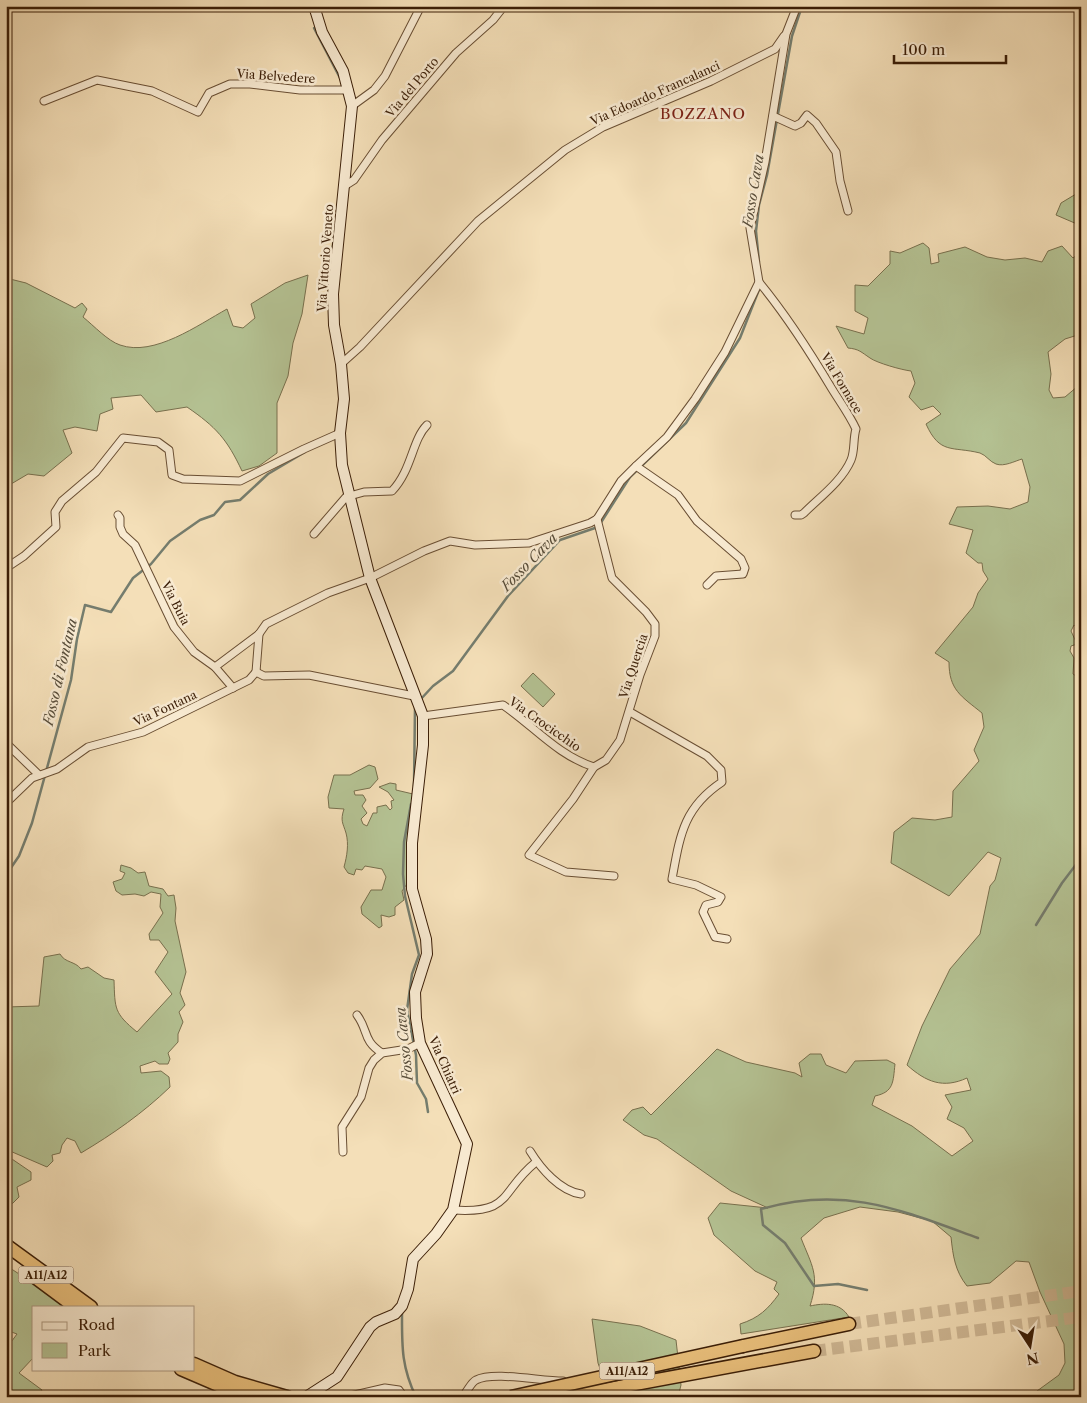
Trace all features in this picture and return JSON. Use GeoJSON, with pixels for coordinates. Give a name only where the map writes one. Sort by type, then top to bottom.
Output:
{"type":"FeatureCollection","features":[{"type":"Feature","properties":{"kind":"highway","name":"A11/A12"},"geometry":{"type":"LineString","coordinates":[[7,1250],[83,1305]]}},
{"type":"Feature","properties":{"kind":"highway","name":"A11/A12"},"geometry":{"type":"LineString","coordinates":[[511,1397],[849,1324]]}},
{"type":"Feature","properties":{"kind":"highway","name":"A11/A12"},"geometry":{"type":"LineString","coordinates":[[565,1397],[814,1351]]}},
{"type":"Feature","properties":{"kind":"highway"},"geometry":{"type":"LineString","coordinates":[[195,1364],[235,1382],[287,1397]]}},
{"type":"Feature","properties":{"kind":"highway"},"geometry":{"type":"LineString","coordinates":[[183,1370],[246,1397]]}},
{"type":"Feature","properties":{"kind":"street","name":"Via Vittorio Veneto"},"geometry":{"type":"LineString","coordinates":[[314,6],[322,32],[343,71],[352,106],[333,294],[334,325],[341,364],[344,399],[340,433],[342,465],[370,578],[418,705]]}},
{"type":"Feature","properties":{"kind":"street"},"geometry":{"type":"LineString","coordinates":[[352,106],[374,90],[385,76],[421,6]]}},
{"type":"Feature","properties":{"kind":"street","name":"Via del Porto"},"geometry":{"type":"LineString","coordinates":[[343,187],[354,180],[382,140],[456,53],[493,20],[504,6]]}},
{"type":"Feature","properties":{"kind":"street"},"geometry":{"type":"LineString","coordinates":[[215,667],[259,634],[266,624],[280,616],[328,593],[370,578],[424,551],[450,541],[475,545],[529,543],[590,523],[598,523],[621,482],[667,438],[695,399],[725,352],[760,284],[750,228],[777,117],[786,34],[796,6]]}},
{"type":"Feature","properties":{"kind":"street","name":"Via Edoardo Francalanci"},"geometry":{"type":"LineString","coordinates":[[341,364],[364,343],[478,221],[565,150],[603,127],[711,81],[775,49],[786,34]]}},
{"type":"Feature","properties":{"kind":"street","name":"Via Belvedere"},"geometry":{"type":"LineString","coordinates":[[44,101],[97,80],[141,88],[198,112],[209,93],[230,84],[250,84],[300,90],[349,90]]}},
{"type":"Feature","properties":{"kind":"street"},"geometry":{"type":"LineString","coordinates":[[777,117],[794,126],[801,124],[807,115],[816,123],[836,152],[840,180],[848,211]]}},
{"type":"Feature","properties":{"kind":"street","name":"Via Fornace"},"geometry":{"type":"LineString","coordinates":[[760,284],[812,355],[847,410],[856,429],[852,441],[852,458],[843,473],[801,516],[795,515]]}},
{"type":"Feature","properties":{"kind":"street"},"geometry":{"type":"LineString","coordinates":[[314,534],[335,508],[349,495],[392,491],[408,468],[422,430],[427,425]]}},
{"type":"Feature","properties":{"kind":"street"},"geometry":{"type":"LineString","coordinates":[[6,568],[24,556],[56,527],[56,512],[62,501],[96,472],[123,438],[158,442],[170,450],[172,475],[184,479],[221,482],[240,481],[304,448],[340,433]]}},
{"type":"Feature","properties":{"kind":"street"},"geometry":{"type":"LineString","coordinates":[[638,467],[678,495],[697,521],[741,560],[745,568],[743,574],[716,576],[707,585]]}},
{"type":"Feature","properties":{"kind":"street","name":"Via Buia"},"geometry":{"type":"LineString","coordinates":[[118,515],[123,534],[135,545],[174,627],[194,652],[215,667],[233,688]]}},
{"type":"Feature","properties":{"kind":"street","name":"Via Quercia"},"geometry":{"type":"LineString","coordinates":[[598,523],[612,578],[646,612],[655,624],[656,630],[620,740],[606,760],[594,767],[573,800],[530,855],[566,872],[614,876]]}},
{"type":"Feature","properties":{"kind":"street"},"geometry":{"type":"LineString","coordinates":[[256,672],[259,634]]}},
{"type":"Feature","properties":{"kind":"street","name":"Via Crocicchio"},"geometry":{"type":"LineString","coordinates":[[256,672],[264,676],[309,675],[418,705],[503,705],[548,742],[580,762],[594,767]]}},
{"type":"Feature","properties":{"kind":"street","name":"Via Fontana"},"geometry":{"type":"LineString","coordinates":[[6,803],[32,778],[50,771],[88,747],[143,732],[249,680],[256,672]]}},
{"type":"Feature","properties":{"kind":"street","name":"Via Chiatri"},"geometry":{"type":"LineString","coordinates":[[306,1397],[337,1377],[376,1322],[395,1314],[406,1297],[413,1259],[436,1234],[453,1210],[467,1144],[419,1044],[415,992],[427,954],[426,939],[412,888],[412,843],[423,745],[418,705]]}},
{"type":"Feature","properties":{"kind":"street"},"geometry":{"type":"LineString","coordinates":[[630,712],[707,756],[721,770],[722,782],[706,794],[691,810],[679,842],[672,878],[696,885],[721,897],[718,902],[706,905],[703,912],[715,936],[727,940]]}},
{"type":"Feature","properties":{"kind":"street"},"geometry":{"type":"LineString","coordinates":[[6,743],[41,775]]}},
{"type":"Feature","properties":{"kind":"street"},"geometry":{"type":"LineString","coordinates":[[357,1015],[362,1022],[369,1044],[382,1053]]}},
{"type":"Feature","properties":{"kind":"street"},"geometry":{"type":"LineString","coordinates":[[343,1152],[342,1127],[361,1097],[369,1068],[374,1060],[382,1053],[408,1049],[419,1044]]}},
{"type":"Feature","properties":{"kind":"street"},"geometry":{"type":"LineString","coordinates":[[530,1151],[536,1162],[559,1185],[573,1193],[581,1194]]}},
{"type":"Feature","properties":{"kind":"street"},"geometry":{"type":"LineString","coordinates":[[453,1210],[487,1209],[501,1203],[517,1181],[536,1162]]}},
{"type":"Feature","properties":{"kind":"street"},"geometry":{"type":"LineString","coordinates":[[466,1397],[466,1392],[474,1381],[491,1375],[540,1381],[603,1381]]}},
{"type":"Feature","properties":{"kind":"street"},"geometry":{"type":"LineString","coordinates":[[346,1397],[385,1388],[399,1390],[404,1397]]}},
{"type":"Feature","properties":{"kind":"green space"},"geometry":{"type":"Polygon","coordinates":[[[1081,191],[1081,230],[1077,224],[1056,215],[1061,203],[1081,191]]]}},
{"type":"Feature","properties":{"kind":"green space"},"geometry":{"type":"Polygon","coordinates":[[[923,243],[929,248],[931,264],[939,262],[938,254],[965,247],[987,257],[1005,260],[1025,258],[1042,262],[1048,251],[1062,246],[1073,258],[1081,252],[1081,334],[1065,339],[1048,352],[1051,374],[1049,390],[1053,398],[1065,397],[1078,386],[1081,386],[1081,631],[1074,625],[1071,631],[1077,644],[1071,646],[1070,651],[1074,658],[1073,674],[1079,678],[1081,668],[1081,733],[1076,750],[1081,747],[1081,1397],[1034,1397],[1037,1391],[1059,1375],[1065,1363],[1064,1344],[1040,1292],[1029,1262],[1016,1261],[990,1283],[967,1286],[955,1263],[951,1237],[932,1221],[898,1212],[860,1207],[824,1218],[801,1238],[814,1278],[810,1306],[826,1304],[836,1306],[849,1317],[741,1334],[740,1324],[753,1319],[771,1304],[779,1294],[774,1289],[777,1282],[755,1271],[714,1235],[708,1218],[720,1203],[768,1208],[731,1191],[657,1139],[644,1135],[623,1120],[632,1110],[643,1107],[651,1115],[717,1049],[746,1062],[795,1073],[802,1077],[799,1063],[810,1054],[821,1054],[826,1065],[846,1073],[855,1061],[887,1060],[895,1064],[894,1076],[889,1089],[875,1096],[872,1105],[912,1126],[952,1156],[973,1141],[964,1128],[947,1119],[952,1107],[945,1095],[971,1090],[967,1078],[950,1083],[935,1082],[921,1076],[907,1065],[922,1026],[950,969],[980,934],[990,886],[995,880],[1001,858],[988,852],[949,896],[891,863],[894,832],[912,818],[935,820],[952,817],[953,791],[979,761],[974,750],[984,727],[982,713],[958,692],[951,679],[949,662],[935,653],[973,607],[978,593],[988,579],[983,571],[982,563],[978,563],[966,553],[973,530],[949,524],[957,507],[988,506],[1010,509],[1028,502],[1030,487],[1022,459],[999,465],[980,453],[948,448],[936,441],[926,424],[941,414],[933,406],[921,410],[909,397],[915,383],[911,371],[873,360],[857,350],[848,348],[836,326],[864,334],[868,318],[855,311],[855,285],[868,286],[890,264],[890,251],[900,253],[923,243]]]}},
{"type":"Feature","properties":{"kind":"green space"},"geometry":{"type":"Polygon","coordinates":[[[308,275],[302,314],[293,343],[288,376],[277,403],[277,453],[259,466],[242,471],[220,434],[187,407],[156,412],[141,395],[111,398],[113,409],[100,414],[97,431],[75,427],[63,430],[72,453],[44,476],[28,474],[6,487],[6,278],[26,283],[75,308],[82,303],[87,309],[83,317],[96,329],[115,343],[133,348],[147,347],[175,338],[227,309],[233,326],[243,328],[255,318],[251,304],[285,283],[308,275]]]}},
{"type":"Feature","properties":{"kind":"green space"},"geometry":{"type":"Polygon","coordinates":[[[533,673],[555,694],[543,707],[521,686],[533,673]]]}},
{"type":"Feature","properties":{"kind":"green space"},"geometry":{"type":"Polygon","coordinates":[[[369,765],[375,767],[378,779],[370,788],[354,791],[355,795],[363,795],[366,800],[362,806],[367,813],[361,819],[363,824],[367,826],[373,813],[377,813],[377,807],[386,805],[390,810],[392,808],[391,801],[394,800],[388,792],[379,787],[390,783],[396,784],[396,790],[413,794],[408,828],[407,884],[402,891],[404,900],[395,907],[395,915],[389,917],[381,915],[382,926],[379,928],[362,914],[361,907],[371,890],[382,890],[386,877],[382,869],[365,866],[362,870],[356,869],[354,875],[348,873],[344,867],[347,854],[347,837],[342,819],[344,809],[329,808],[328,797],[334,775],[350,775],[369,765]]]}},
{"type":"Feature","properties":{"kind":"green space"},"geometry":{"type":"Polygon","coordinates":[[[121,865],[131,868],[138,873],[145,872],[149,886],[163,889],[168,896],[174,895],[175,921],[186,972],[180,993],[185,1005],[179,1012],[183,1022],[178,1034],[178,1042],[168,1053],[170,1059],[168,1064],[159,1064],[155,1061],[140,1066],[141,1073],[161,1071],[169,1077],[170,1087],[127,1123],[81,1153],[75,1141],[67,1138],[62,1145],[60,1153],[52,1155],[53,1161],[47,1167],[10,1151],[9,1157],[31,1172],[31,1180],[17,1187],[19,1197],[6,1210],[6,1007],[39,1006],[44,957],[60,954],[81,969],[88,967],[104,978],[114,980],[117,1010],[124,1020],[137,1032],[172,994],[155,972],[168,952],[159,940],[150,940],[149,934],[163,913],[160,907],[161,894],[151,892],[144,896],[135,894],[122,895],[116,891],[113,882],[122,879],[125,873],[120,871],[121,865]]]}},
{"type":"Feature","properties":{"kind":"green space"},"geometry":{"type":"Polygon","coordinates":[[[10,1268],[67,1306],[32,1306],[32,1359],[19,1373],[42,1390],[38,1397],[6,1397],[6,1349],[17,1334],[6,1330],[6,1271],[10,1268]]]}},
{"type":"Feature","properties":{"kind":"green space"},"geometry":{"type":"Polygon","coordinates":[[[592,1319],[640,1326],[676,1340],[681,1385],[678,1397],[610,1397],[598,1363],[592,1319]]]}},
{"type":"Feature","properties":{"kind":"waterway","name":"Fosso Cava"},"geometry":{"type":"LineString","coordinates":[[759,262],[756,231],[759,205],[767,175],[792,36],[802,6]]}},
{"type":"Feature","properties":{"kind":"waterway","name":"Fosso di Fontana"},"geometry":{"type":"LineString","coordinates":[[314,28],[340,78]]}},
{"type":"Feature","properties":{"kind":"waterway","name":"Fosso di Fontana"},"geometry":{"type":"LineString","coordinates":[[330,273],[335,226]]}},
{"type":"Feature","properties":{"kind":"waterway","name":"Fosso Cava"},"geometry":{"type":"LineString","coordinates":[[420,700],[433,686],[453,671],[508,596],[560,540],[595,528],[600,524],[630,477],[686,423],[740,338],[760,287]]}},
{"type":"Feature","properties":{"kind":"waterway","name":"Fosso di Fontana"},"geometry":{"type":"LineString","coordinates":[[6,875],[19,856],[32,823],[71,680],[77,639],[85,605],[111,612],[133,578],[151,564],[170,541],[200,520],[214,515],[225,502],[240,500],[268,474],[305,452]]}},
{"type":"Feature","properties":{"kind":"waterway","name":"Fosso Cava"},"geometry":{"type":"LineString","coordinates":[[414,786],[415,707]]}},
{"type":"Feature","properties":{"kind":"waterway","name":"Fosso Cava"},"geometry":{"type":"LineString","coordinates":[[411,804],[404,842],[403,874],[405,896],[419,955],[412,974],[407,1010],[416,1055],[417,1083],[426,1099],[428,1112]]}},
{"type":"Feature","properties":{"kind":"waterway"},"geometry":{"type":"LineString","coordinates":[[1036,925],[1062,883],[1081,858]]}},
{"type":"Feature","properties":{"kind":"waterway"},"geometry":{"type":"LineString","coordinates":[[867,1290],[838,1284],[814,1286],[785,1243],[763,1225],[761,1209],[791,1202],[820,1199],[846,1200],[898,1210],[978,1238]]}},
{"type":"Feature","properties":{"kind":"waterway"},"geometry":{"type":"LineString","coordinates":[[402,1312],[402,1345],[405,1365],[416,1397]]}},
{"type":"Feature","properties":{"kind":"tunnel"},"geometry":{"type":"LineString","coordinates":[[849,1324],[1081,1291]]}},
{"type":"Feature","properties":{"kind":"tunnel"},"geometry":{"type":"LineString","coordinates":[[814,1351],[1081,1317]]}},
{"type":"Feature","properties":{"kind":"district","name":"BOZZANO"},"geometry":{"type":"Point","coordinates":[703,113]}}]}
